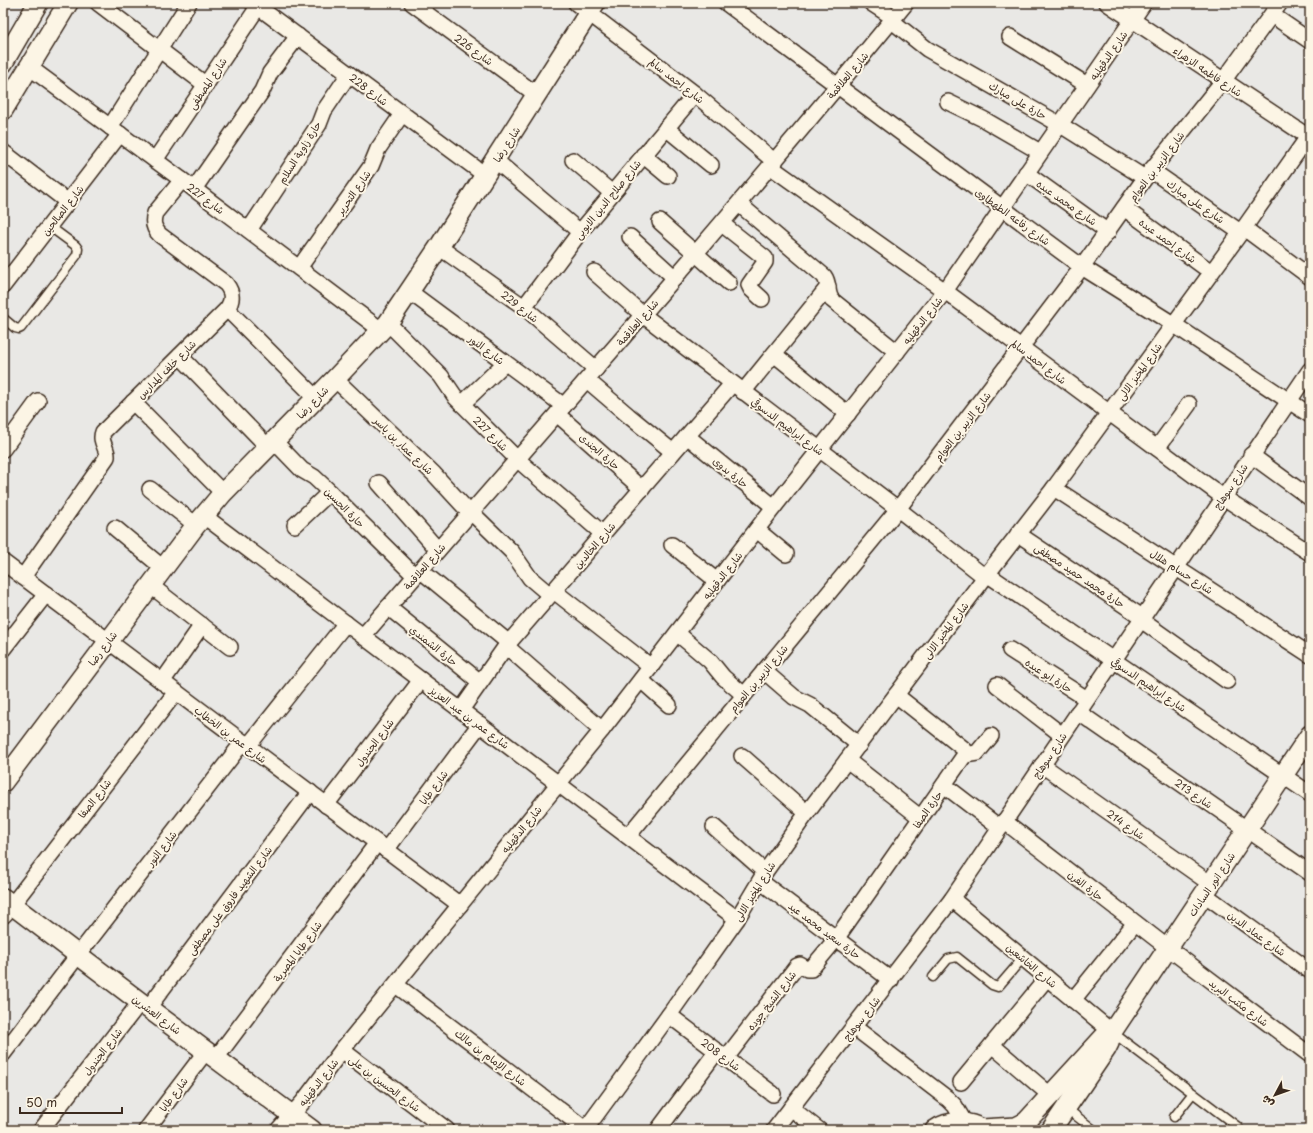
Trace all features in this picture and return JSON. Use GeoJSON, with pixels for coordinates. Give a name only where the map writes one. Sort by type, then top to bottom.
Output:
{"type":"FeatureCollection","features":[{"type":"Feature","properties":{"kind":"street"},"geometry":{"type":"LineString","coordinates":[[3,63],[38,3]]}},
{"type":"Feature","properties":{"kind":"street"},"geometry":{"type":"LineString","coordinates":[[3,110],[68,3]]}},
{"type":"Feature","properties":{"kind":"street"},"geometry":{"type":"LineString","coordinates":[[98,3],[206,85]]}},
{"type":"Feature","properties":{"kind":"street","name":"شارع الصالحين"},"geometry":{"type":"LineString","coordinates":[[3,286],[68,202],[115,130],[160,50],[189,3]]}},
{"type":"Feature","properties":{"kind":"street","name":"شارع 226"},"geometry":{"type":"LineString","coordinates":[[412,3],[537,95]]}},
{"type":"Feature","properties":{"kind":"street","name":"حارة على مبارك"},"geometry":{"type":"LineString","coordinates":[[871,3],[927,49],[1148,174]]}},
{"type":"Feature","properties":{"kind":"street","name":"شارع العلاقمة"},"geometry":{"type":"LineString","coordinates":[[363,636],[722,224],[906,3]]}},
{"type":"Feature","properties":{"kind":"street","name":"شارع فاطمه الزهراء"},"geometry":{"type":"LineString","coordinates":[[1107,3],[1223,81],[1309,136]]}},
{"type":"Feature","properties":{"kind":"street","name":"شارع الدقهليه"},"geometry":{"type":"LineString","coordinates":[[287,1124],[342,1050],[602,730],[774,507],[945,291],[1144,3]]}},
{"type":"Feature","properties":{"kind":"street","name":"شارع رفاعه الطهطاوى"},"geometry":{"type":"LineString","coordinates":[[729,4],[1082,267],[1173,324],[1310,415]]}},
{"type":"Feature","properties":{"kind":"street","name":"شارع 228"},"geometry":{"type":"LineString","coordinates":[[256,5],[402,114],[490,168],[580,232]]}},
{"type":"Feature","properties":{"kind":"street","name":"شارع المصطفى"},"geometry":{"type":"LineString","coordinates":[[155,160],[206,85],[256,5]]}},
{"type":"Feature","properties":{"kind":"street","name":"شارع رضا"},"geometry":{"type":"LineString","coordinates":[[3,782],[200,520],[223,493],[335,379],[384,326],[410,292],[537,95],[587,6]]}},
{"type":"Feature","properties":{"kind":"street","name":"شارع احمد سالم"},"geometry":{"type":"LineString","coordinates":[[587,6],[695,94],[773,164],[1223,497],[1310,553]]}},
{"type":"Feature","properties":{"kind":"street"},"geometry":{"type":"LineString","coordinates":[[1273,8],[1310,41]]}},
{"type":"Feature","properties":{"kind":"street","name":"شارع الزبير بن العوام"},"geometry":{"type":"LineString","coordinates":[[628,836],[898,509],[1022,348],[1108,232],[1148,174],[1223,81],[1273,8]]}},
{"type":"Feature","properties":{"kind":"street"},"geometry":{"type":"LineString","coordinates":[[298,36],[270,73],[262,91],[188,184],[155,213],[153,225],[160,235],[226,284],[232,296],[231,303],[227,309],[316,398]]}},
{"type":"Feature","properties":{"kind":"street"},"geometry":{"type":"LineString","coordinates":[[1010,37],[1087,85]]}},
{"type":"Feature","properties":{"kind":"street","name":"شارع 227"},"geometry":{"type":"LineString","coordinates":[[29,67],[299,268],[384,326],[441,376],[456,398],[518,459],[603,534]]}},
{"type":"Feature","properties":{"kind":"street","name":"حارة زاوية السلام"},"geometry":{"type":"LineString","coordinates":[[249,230],[319,124],[324,111],[349,74]]}},
{"type":"Feature","properties":{"kind":"street","name":"شارع صلاح الدين الايوبى"},"geometry":{"type":"LineString","coordinates":[[524,307],[580,232],[695,94]]}},
{"type":"Feature","properties":{"kind":"street"},"geometry":{"type":"LineString","coordinates":[[948,102],[983,119],[1040,152]]}},
{"type":"Feature","properties":{"kind":"street","name":"شارع التحرير"},"geometry":{"type":"LineString","coordinates":[[299,268],[371,166],[378,149],[402,114]]}},
{"type":"Feature","properties":{"kind":"street"},"geometry":{"type":"LineString","coordinates":[[666,128],[711,165]]}},
{"type":"Feature","properties":{"kind":"street","name":"شارع المخبز الالى"},"geometry":{"type":"LineString","coordinates":[[585,1130],[737,919],[762,876],[807,813],[1054,488],[1309,136]]}},
{"type":"Feature","properties":{"kind":"street"},"geometry":{"type":"LineString","coordinates":[[3,152],[68,202]]}},
{"type":"Feature","properties":{"kind":"street"},"geometry":{"type":"LineString","coordinates":[[643,155],[668,176]]}},
{"type":"Feature","properties":{"kind":"street"},"geometry":{"type":"LineString","coordinates":[[573,160],[612,193]]}},
{"type":"Feature","properties":{"kind":"street","name":"شارع محمد عبده"},"geometry":{"type":"LineString","coordinates":[[1026,173],[1108,232]]}},
{"type":"Feature","properties":{"kind":"street","name":"شارع على مبارك"},"geometry":{"type":"LineString","coordinates":[[1148,174],[1242,230],[1310,277]]}},
{"type":"Feature","properties":{"kind":"street"},"geometry":{"type":"LineString","coordinates":[[739,204],[824,276],[828,281],[828,295],[832,300],[896,352]]}},
{"type":"Feature","properties":{"kind":"street","name":"شارع احمد عبده"},"geometry":{"type":"LineString","coordinates":[[1124,208],[1211,272]]}},
{"type":"Feature","properties":{"kind":"street"},"geometry":{"type":"LineString","coordinates":[[660,222],[729,283]]}},
{"type":"Feature","properties":{"kind":"street"},"geometry":{"type":"LineString","coordinates":[[722,224],[765,258],[765,262],[750,281],[749,285],[751,289],[762,299]]}},
{"type":"Feature","properties":{"kind":"street"},"geometry":{"type":"LineString","coordinates":[[630,237],[675,278]]}},
{"type":"Feature","properties":{"kind":"street","name":"شارع 229"},"geometry":{"type":"LineString","coordinates":[[439,247],[524,307],[592,374],[629,416],[673,452]]}},
{"type":"Feature","properties":{"kind":"street","name":"شارع ابراهيم الدسوقي"},"geometry":{"type":"LineString","coordinates":[[594,272],[643,315],[986,576],[1114,660],[1310,794]]}},
{"type":"Feature","properties":{"kind":"street","name":"شارع الخالدين"},"geometry":{"type":"LineString","coordinates":[[461,710],[508,645],[673,452],[687,436],[774,354],[828,287]]}},
{"type":"Feature","properties":{"kind":"street","name":"شارع النور"},"geometry":{"type":"LineString","coordinates":[[410,292],[505,363],[560,410]]}},
{"type":"Feature","properties":{"kind":"street","name":"شارع خلف المدارس"},"geometry":{"type":"LineString","coordinates":[[23,577],[106,457],[107,452],[102,440],[103,432],[227,309]]}},
{"type":"Feature","properties":{"kind":"street"},"geometry":{"type":"LineString","coordinates":[[774,354],[848,414]]}},
{"type":"Feature","properties":{"kind":"street","name":"حارة الحسين"},"geometry":{"type":"LineString","coordinates":[[180,356],[271,444],[314,477],[418,573],[508,645],[602,730]]}},
{"type":"Feature","properties":{"kind":"street"},"geometry":{"type":"LineString","coordinates":[[462,404],[505,363]]}},
{"type":"Feature","properties":{"kind":"street","name":"شارع سوهاج"},"geometry":{"type":"LineString","coordinates":[[774,1130],[952,899],[1251,455],[1310,370]]}},
{"type":"Feature","properties":{"kind":"street","name":"شارع عمار بن ياسر"},"geometry":{"type":"LineString","coordinates":[[335,379],[434,474],[470,513],[512,552],[530,578],[651,667]]}},
{"type":"Feature","properties":{"kind":"street"},"geometry":{"type":"LineString","coordinates":[[3,449],[38,401]]}},
{"type":"Feature","properties":{"kind":"street"},"geometry":{"type":"LineString","coordinates":[[133,402],[223,493]]}},
{"type":"Feature","properties":{"kind":"street"},"geometry":{"type":"LineString","coordinates":[[1157,448],[1189,404]]}},
{"type":"Feature","properties":{"kind":"street","name":"حارة الجندى"},"geometry":{"type":"LineString","coordinates":[[560,410],[642,488]]}},
{"type":"Feature","properties":{"kind":"street","name":"حارة بدوى"},"geometry":{"type":"LineString","coordinates":[[687,436],[774,507]]}},
{"type":"Feature","properties":{"kind":"street"},"geometry":{"type":"LineString","coordinates":[[1251,455],[1310,498]]}},
{"type":"Feature","properties":{"kind":"street"},"geometry":{"type":"LineString","coordinates":[[379,483],[438,550]]}},
{"type":"Feature","properties":{"kind":"street","name":"شارع حسام هلال"},"geometry":{"type":"LineString","coordinates":[[1054,488],[1310,654]]}},
{"type":"Feature","properties":{"kind":"street","name":"شارع عمر بن عبد العزيز"},"geometry":{"type":"LineString","coordinates":[[150,489],[200,520],[346,623],[737,919]]}},
{"type":"Feature","properties":{"kind":"street"},"geometry":{"type":"LineString","coordinates":[[295,525],[330,492]]}},
{"type":"Feature","properties":{"kind":"street"},"geometry":{"type":"LineString","coordinates":[[115,528],[163,568]]}},
{"type":"Feature","properties":{"kind":"street"},"geometry":{"type":"LineString","coordinates":[[757,530],[786,554]]}},
{"type":"Feature","properties":{"kind":"street","name":"حارة محمد حميد مصطفى"},"geometry":{"type":"LineString","coordinates":[[1018,534],[1141,618],[1227,681]]}},
{"type":"Feature","properties":{"kind":"street"},"geometry":{"type":"LineString","coordinates":[[672,545],[717,581]]}},
{"type":"Feature","properties":{"kind":"street","name":"شارع عمر بن الخطاب"},"geometry":{"type":"LineString","coordinates":[[3,562],[460,905]]}},
{"type":"Feature","properties":{"kind":"street"},"geometry":{"type":"LineString","coordinates":[[150,585],[230,647]]}},
{"type":"Feature","properties":{"kind":"street"},"geometry":{"type":"LineString","coordinates":[[3,649],[46,594]]}},
{"type":"Feature","properties":{"kind":"street","name":"حارة الشمندي"},"geometry":{"type":"LineString","coordinates":[[388,607],[480,682]]}},
{"type":"Feature","properties":{"kind":"street","name":"شارع النور"},"geometry":{"type":"LineString","coordinates":[[3,1054],[75,959],[245,744],[346,623]]}},
{"type":"Feature","properties":{"kind":"street"},"geometry":{"type":"LineString","coordinates":[[162,682],[202,625]]}},
{"type":"Feature","properties":{"kind":"street"},"geometry":{"type":"LineString","coordinates":[[677,633],[710,661],[723,677],[744,695]]}},
{"type":"Feature","properties":{"kind":"street","name":"حارة ابو عبده"},"geometry":{"type":"LineString","coordinates":[[1010,650],[1087,699]]}},
{"type":"Feature","properties":{"kind":"street"},"geometry":{"type":"LineString","coordinates":[[764,671],[794,697],[810,704],[859,745]]}},
{"type":"Feature","properties":{"kind":"street","name":"شارع الجندول"},"geometry":{"type":"LineString","coordinates":[[326,805],[421,680]]}},
{"type":"Feature","properties":{"kind":"street"},"geometry":{"type":"LineString","coordinates":[[641,680],[669,705]]}},
{"type":"Feature","properties":{"kind":"street"},"geometry":{"type":"LineString","coordinates":[[997,685],[1062,735]]}},
{"type":"Feature","properties":{"kind":"street","name":"شارع الصفا"},"geometry":{"type":"LineString","coordinates":[[5,908],[176,692]]}},
{"type":"Feature","properties":{"kind":"street"},"geometry":{"type":"LineString","coordinates":[[896,695],[964,749],[966,752],[965,755],[977,753],[991,736]]}},
{"type":"Feature","properties":{"kind":"street","name":"شارع 213"},"geometry":{"type":"LineString","coordinates":[[1078,712],[1310,873]]}},
{"type":"Feature","properties":{"kind":"street","name":"شارع طابا"},"geometry":{"type":"LineString","coordinates":[[382,847],[480,724]]}},
{"type":"Feature","properties":{"kind":"street","name":"شارع انور السادات"},"geometry":{"type":"LineString","coordinates":[[1051,1130],[1108,1046],[1112,1032],[1310,735]]}},
{"type":"Feature","properties":{"kind":"street","name":"حارة الصفا"},"geometry":{"type":"LineString","coordinates":[[836,939],[965,755]]}},
{"type":"Feature","properties":{"kind":"street"},"geometry":{"type":"LineString","coordinates":[[742,756],[807,813]]}},
{"type":"Feature","properties":{"kind":"street"},"geometry":{"type":"LineString","coordinates":[[847,760],[921,818]]}},
{"type":"Feature","properties":{"kind":"street","name":"شارع 214"},"geometry":{"type":"LineString","coordinates":[[1042,765],[1207,889]]}},
{"type":"Feature","properties":{"kind":"street","name":"حارة الفرن"},"geometry":{"type":"LineString","coordinates":[[944,785],[1002,824],[1168,948]]}},
{"type":"Feature","properties":{"kind":"street","name":"شارع الشهيد فاروق على مصطفى"},"geometry":{"type":"LineString","coordinates":[[141,1009],[310,792]]}},
{"type":"Feature","properties":{"kind":"street","name":"حارة سعيد محمد عيد"},"geometry":{"type":"LineString","coordinates":[[714,827],[762,876],[836,939],[891,980]]}},
{"type":"Feature","properties":{"kind":"street","name":"شارع طابا المصرية"},"geometry":{"type":"LineString","coordinates":[[208,1059],[382,847]]}},
{"type":"Feature","properties":{"kind":"street","name":"شارع عماد الدين"},"geometry":{"type":"LineString","coordinates":[[1207,889],[1310,971]]}},
{"type":"Feature","properties":{"kind":"street","name":"شارع الخاشعين"},"geometry":{"type":"LineString","coordinates":[[952,899],[1112,1032]]}},
{"type":"Feature","properties":{"kind":"street","name":"شارع العشرين"},"geometry":{"type":"LineString","coordinates":[[5,908],[208,1059],[287,1124],[312,1130]]}},
{"type":"Feature","properties":{"kind":"street"},"geometry":{"type":"LineString","coordinates":[[1073,1000],[1135,923]]}},
{"type":"Feature","properties":{"kind":"street","name":"شارع الشيخ جوده"},"geometry":{"type":"LineString","coordinates":[[658,1130],[798,965],[811,969],[836,939]]}},
{"type":"Feature","properties":{"kind":"street","name":"شارع مكتب البريد"},"geometry":{"type":"LineString","coordinates":[[1168,948],[1310,1055]]}},
{"type":"Feature","properties":{"kind":"street"},"geometry":{"type":"LineString","coordinates":[[961,1082],[1047,978]]}},
{"type":"Feature","properties":{"kind":"street","name":"شارع الإمام بن مالك"},"geometry":{"type":"LineString","coordinates":[[396,985],[585,1130]]}},
{"type":"Feature","properties":{"kind":"street","name":"شارع الجندول"},"geometry":{"type":"LineString","coordinates":[[41,1130],[141,1009]]}},
{"type":"Feature","properties":{"kind":"street","name":"شارع 208"},"geometry":{"type":"LineString","coordinates":[[669,1015],[773,1094]]}},
{"type":"Feature","properties":{"kind":"street"},"geometry":{"type":"LineString","coordinates":[[854,1027],[955,1106],[977,1127]]}},
{"type":"Feature","properties":{"kind":"street","name":"شارع انور السادات"},"geometry":{"type":"LineString","coordinates":[[935,1130],[946,1124],[977,1127],[1011,1127],[1021,1125],[1030,1119],[1100,1040],[1112,1032]]}},
{"type":"Feature","properties":{"kind":"street"},"geometry":{"type":"LineString","coordinates":[[992,1045],[1050,1095]]}},
{"type":"Feature","properties":{"kind":"street","name":"شارع الحسين بن على"},"geometry":{"type":"LineString","coordinates":[[342,1050],[446,1130]]}},
{"type":"Feature","properties":{"kind":"street","name":"شارع طابا"},"geometry":{"type":"LineString","coordinates":[[146,1130],[208,1059]]}},
{"type":"Feature","properties":{"kind":"street"},"geometry":{"type":"LineString","coordinates":[[791,1108],[819,1130]]}},
{"type":"Feature","properties":{"kind":"lane"},"geometry":{"type":"LineString","coordinates":[[3,318],[15,328],[21,328],[77,255],[78,249],[76,246],[49,226]]}},
{"type":"Feature","properties":{"kind":"lane"},"geometry":{"type":"LineString","coordinates":[[933,977],[948,959],[957,957],[992,985],[998,987],[1023,958]]}},
{"type":"Feature","properties":{"kind":"lane"},"geometry":{"type":"LineString","coordinates":[[1112,1032],[1238,1127]]}},
{"type":"Feature","properties":{"kind":"lane"},"geometry":{"type":"LineString","coordinates":[[1174,1117],[1193,1093]]}},
{"type":"Feature","properties":{"kind":"lane"},"geometry":{"type":"LineString","coordinates":[[1066,1108],[1094,1130]]}}]}
